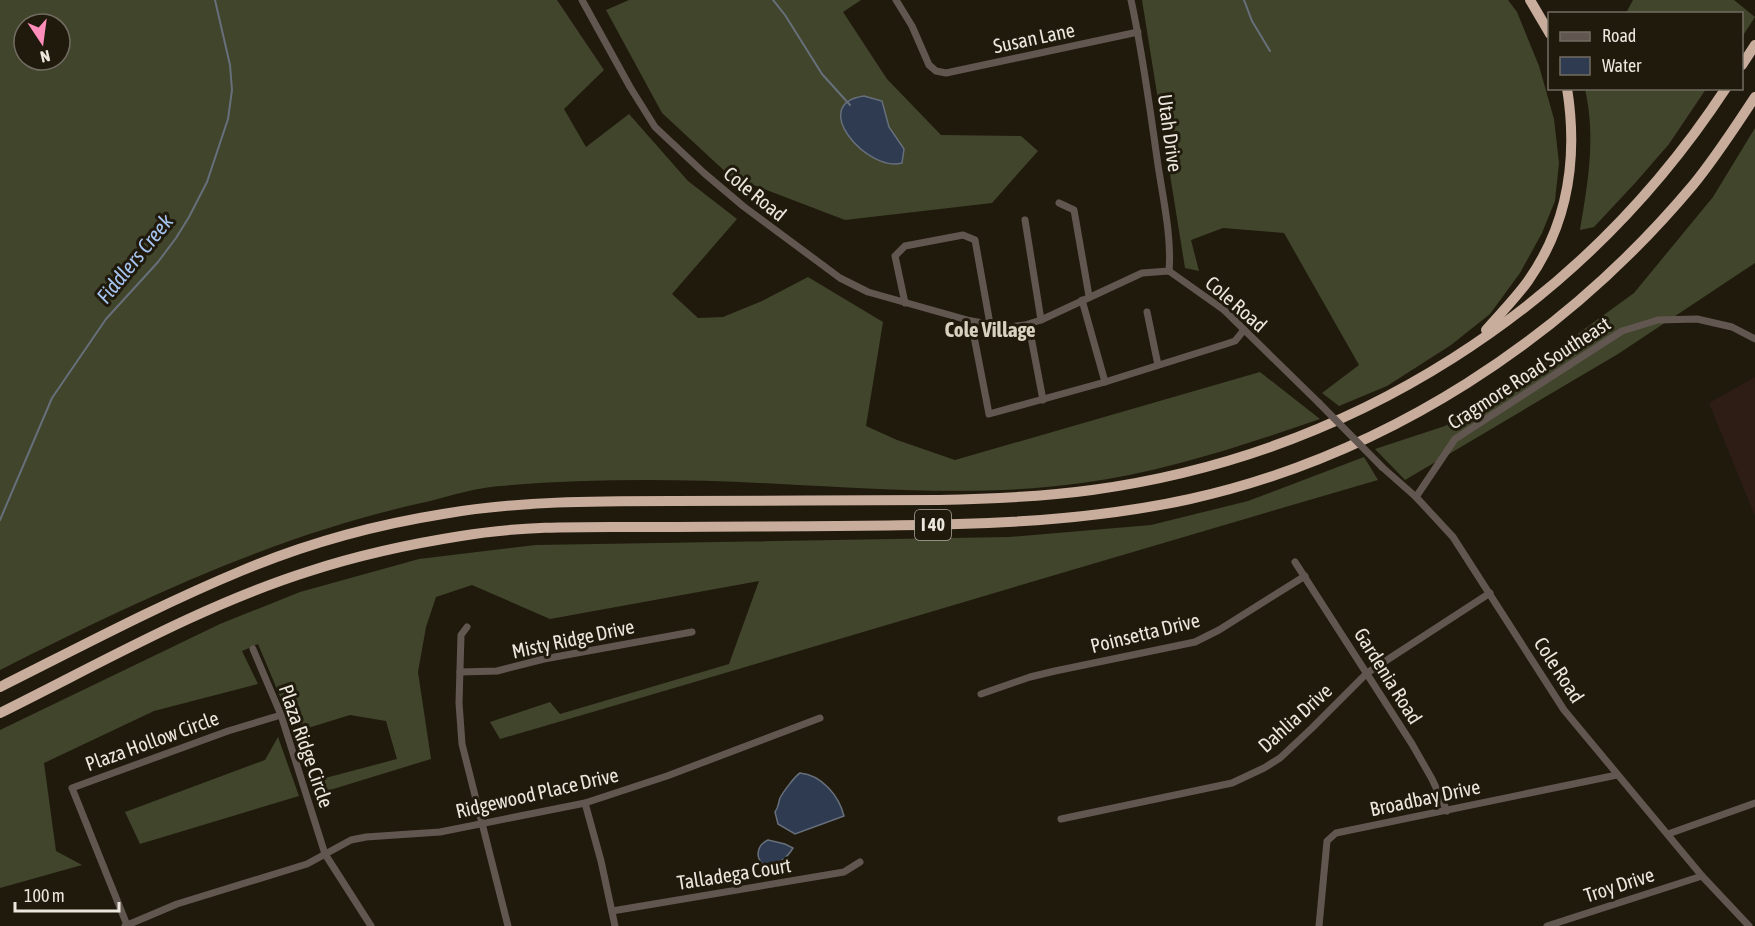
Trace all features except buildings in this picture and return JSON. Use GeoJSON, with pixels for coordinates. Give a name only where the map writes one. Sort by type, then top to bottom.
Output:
{"type":"FeatureCollection","features":[{"type":"Feature","properties":{"kind":"highway"},"geometry":{"type":"LineString","coordinates":[[1530,0],[1548,31]]}},
{"type":"Feature","properties":{"kind":"highway"},"geometry":{"type":"LineString","coordinates":[[1743,63],[1755,45]]}},
{"type":"Feature","properties":{"kind":"highway"},"geometry":{"type":"LineString","coordinates":[[1469,349],[1527,282],[1539,263],[1558,222],[1567,192],[1571,164],[1572,122],[1567,90]]}},
{"type":"Feature","properties":{"kind":"highway","name":"I 40"},"geometry":{"type":"LineString","coordinates":[[0,687],[179,597],[245,569],[311,545],[378,526],[468,510],[582,501],[940,500],[1016,497],[1092,490],[1166,476],[1305,434],[1414,383],[1469,349],[1543,294],[1636,205],[1673,162],[1725,90]]}},
{"type":"Feature","properties":{"kind":"highway","name":"I 40"},"geometry":{"type":"LineString","coordinates":[[0,714],[233,600],[308,572],[387,550],[444,539],[545,528],[1037,522],[1116,513],[1193,498],[1268,477],[1343,448],[1416,414],[1467,384],[1556,322],[1617,267],[1695,182],[1755,97]]}},
{"type":"Feature","properties":{"kind":"street","name":"Cole Road"},"geometry":{"type":"LineString","coordinates":[[582,0],[646,115],[668,141],[743,206],[840,278],[868,292],[904,299],[971,321],[1017,326],[1041,320],[1142,273],[1169,271],[1224,310],[1382,467],[1416,497],[1452,537],[1564,710],[1702,876],[1749,926]]}},
{"type":"Feature","properties":{"kind":"street","name":"Susan Lane"},"geometry":{"type":"LineString","coordinates":[[896,0],[912,26],[929,65],[936,71],[946,73],[1138,32]]}},
{"type":"Feature","properties":{"kind":"street","name":"Utah Drive"},"geometry":{"type":"LineString","coordinates":[[1131,0],[1138,32],[1170,254],[1169,271]]}},
{"type":"Feature","properties":{"kind":"street"},"geometry":{"type":"LineString","coordinates":[[1059,203],[1074,210],[1085,300],[1105,382]]}},
{"type":"Feature","properties":{"kind":"street"},"geometry":{"type":"LineString","coordinates":[[1025,220],[1041,320]]}},
{"type":"Feature","properties":{"kind":"street"},"geometry":{"type":"LineString","coordinates":[[904,299],[895,256],[905,246],[963,235],[975,240],[990,324]]}},
{"type":"Feature","properties":{"kind":"street"},"geometry":{"type":"LineString","coordinates":[[1147,312],[1158,365]]}},
{"type":"Feature","properties":{"kind":"street","name":"Cragmore Road Southeast"},"geometry":{"type":"LineString","coordinates":[[1416,497],[1455,439],[1622,331],[1658,320],[1696,319],[1732,327],[1755,339]]}},
{"type":"Feature","properties":{"kind":"street"},"geometry":{"type":"LineString","coordinates":[[971,321],[989,414],[1105,382],[1226,344],[1234,341],[1244,330]]}},
{"type":"Feature","properties":{"kind":"street"},"geometry":{"type":"LineString","coordinates":[[1030,337],[1043,400]]}},
{"type":"Feature","properties":{"kind":"street","name":"Gardenia Road"},"geometry":{"type":"LineString","coordinates":[[1295,562],[1432,779],[1447,811]]}},
{"type":"Feature","properties":{"kind":"street","name":"Poinsetta Drive"},"geometry":{"type":"LineString","coordinates":[[981,694],[1046,673],[1195,642],[1219,630],[1305,576]]}},
{"type":"Feature","properties":{"kind":"street","name":"Dahlia Drive"},"geometry":{"type":"LineString","coordinates":[[1061,819],[1222,785],[1264,768],[1280,758],[1367,673],[1490,593]]}},
{"type":"Feature","properties":{"kind":"street"},"geometry":{"type":"LineString","coordinates":[[467,627],[460,635],[459,703],[462,744],[508,926]]}},
{"type":"Feature","properties":{"kind":"street","name":"Misty Ridge Drive"},"geometry":{"type":"LineString","coordinates":[[460,672],[497,671],[544,658],[692,632]]}},
{"type":"Feature","properties":{"kind":"street","name":"Plaza Ridge Circle"},"geometry":{"type":"LineString","coordinates":[[253,649],[281,715],[325,854],[371,926]]}},
{"type":"Feature","properties":{"kind":"street","name":"Plaza Hollow Circle"},"geometry":{"type":"LineString","coordinates":[[126,926],[72,788],[228,731],[281,715]]}},
{"type":"Feature","properties":{"kind":"street","name":"Ridgewood Place Drive"},"geometry":{"type":"LineString","coordinates":[[126,926],[177,904],[307,864],[344,843],[359,838],[440,832],[585,802],[667,776],[820,718]]}},
{"type":"Feature","properties":{"kind":"street","name":"Broadbay Drive"},"geometry":{"type":"LineString","coordinates":[[1319,926],[1327,841],[1336,833],[1617,775]]}},
{"type":"Feature","properties":{"kind":"street"},"geometry":{"type":"LineString","coordinates":[[585,802],[615,926]]}},
{"type":"Feature","properties":{"kind":"street"},"geometry":{"type":"LineString","coordinates":[[1668,834],[1755,803]]}},
{"type":"Feature","properties":{"kind":"street","name":"Talladega Court"},"geometry":{"type":"LineString","coordinates":[[612,911],[844,873],[860,862]]}},
{"type":"Feature","properties":{"kind":"street","name":"Troy Drive"},"geometry":{"type":"LineString","coordinates":[[1547,926],[1702,876]]}},
{"type":"Feature","properties":{"kind":"shaded area"},"geometry":{"type":"Polygon","coordinates":[[[1755,377],[1755,516],[1709,403],[1755,377]]]}},
{"type":"Feature","properties":{"kind":"green space"},"geometry":{"type":"Polygon","coordinates":[[[0,0],[557,0],[604,70],[564,109],[586,147],[629,114],[688,181],[737,219],[672,294],[698,318],[723,317],[762,301],[808,277],[883,322],[866,426],[897,440],[955,460],[1260,372],[1320,419],[1173,465],[1113,478],[1044,487],[932,491],[746,482],[640,480],[535,483],[481,488],[316,532],[208,572],[103,619],[0,670],[0,0]]]}},
{"type":"Feature","properties":{"kind":"green space"},"geometry":{"type":"Polygon","coordinates":[[[629,0],[861,0],[843,12],[887,79],[941,135],[1021,136],[1038,151],[992,203],[845,220],[730,176],[662,113],[606,10],[629,0]]]}},
{"type":"Feature","properties":{"kind":"green space"},"geometry":{"type":"Polygon","coordinates":[[[1142,0],[1508,0],[1517,12],[1539,66],[1554,119],[1559,163],[1555,201],[1542,233],[1520,273],[1490,314],[1451,345],[1387,386],[1339,406],[1322,393],[1359,365],[1284,233],[1223,228],[1191,240],[1199,271],[1185,268],[1142,0]]]}},
{"type":"Feature","properties":{"kind":"green space"},"geometry":{"type":"Polygon","coordinates":[[[1633,0],[1734,0],[1755,17],[1743,35],[1743,12],[1627,12],[1633,0]]]}},
{"type":"Feature","properties":{"kind":"green space"},"geometry":{"type":"Polygon","coordinates":[[[1585,90],[1705,90],[1669,144],[1636,182],[1594,227],[1580,230],[1588,177],[1590,125],[1585,90]]]}},
{"type":"Feature","properties":{"kind":"green space"},"geometry":{"type":"Polygon","coordinates":[[[1755,128],[1755,263],[1618,354],[1405,480],[1375,449],[1445,426],[1506,386],[1634,293],[1713,197],[1755,128]]]}},
{"type":"Feature","properties":{"kind":"green space"},"geometry":{"type":"Polygon","coordinates":[[[1364,457],[1378,480],[500,739],[490,722],[550,702],[560,714],[729,664],[759,581],[550,619],[472,585],[436,597],[426,627],[418,672],[431,759],[317,794],[314,781],[397,759],[386,721],[350,715],[295,732],[258,644],[242,651],[258,684],[154,711],[44,763],[56,851],[82,865],[0,888],[0,730],[220,624],[300,592],[419,559],[536,545],[1009,537],[1151,525],[1248,501],[1364,457]]]}},
{"type":"Feature","properties":{"kind":"green space"},"geometry":{"type":"Polygon","coordinates":[[[278,737],[299,796],[140,844],[125,812],[265,760],[278,737]]]}},
{"type":"Feature","properties":{"kind":"water"},"geometry":{"type":"Polygon","coordinates":[[[864,96],[882,101],[889,127],[904,149],[902,163],[888,163],[874,158],[849,136],[842,123],[841,111],[848,102],[864,96]]]}},
{"type":"Feature","properties":{"kind":"water"},"geometry":{"type":"Polygon","coordinates":[[[800,773],[822,782],[834,794],[844,816],[795,834],[778,824],[775,812],[780,798],[800,773]]]}},
{"type":"Feature","properties":{"kind":"water"},"geometry":{"type":"Polygon","coordinates":[[[768,840],[793,848],[781,861],[765,866],[759,859],[758,852],[761,845],[768,840]]]}},
{"type":"Feature","properties":{"kind":"waterway","name":"Fiddlers Creek"},"geometry":{"type":"LineString","coordinates":[[0,520],[52,398],[106,319],[158,262],[176,238],[207,182],[228,119],[232,90],[230,65],[215,0]]}},
{"type":"Feature","properties":{"kind":"waterway"},"geometry":{"type":"LineString","coordinates":[[773,0],[822,74],[850,105]]}},
{"type":"Feature","properties":{"kind":"waterway"},"geometry":{"type":"LineString","coordinates":[[1244,0],[1252,21],[1270,51]]}},
{"type":"Feature","properties":{"kind":"district","name":"Cole Village"},"geometry":{"type":"Point","coordinates":[990,330]}}]}
